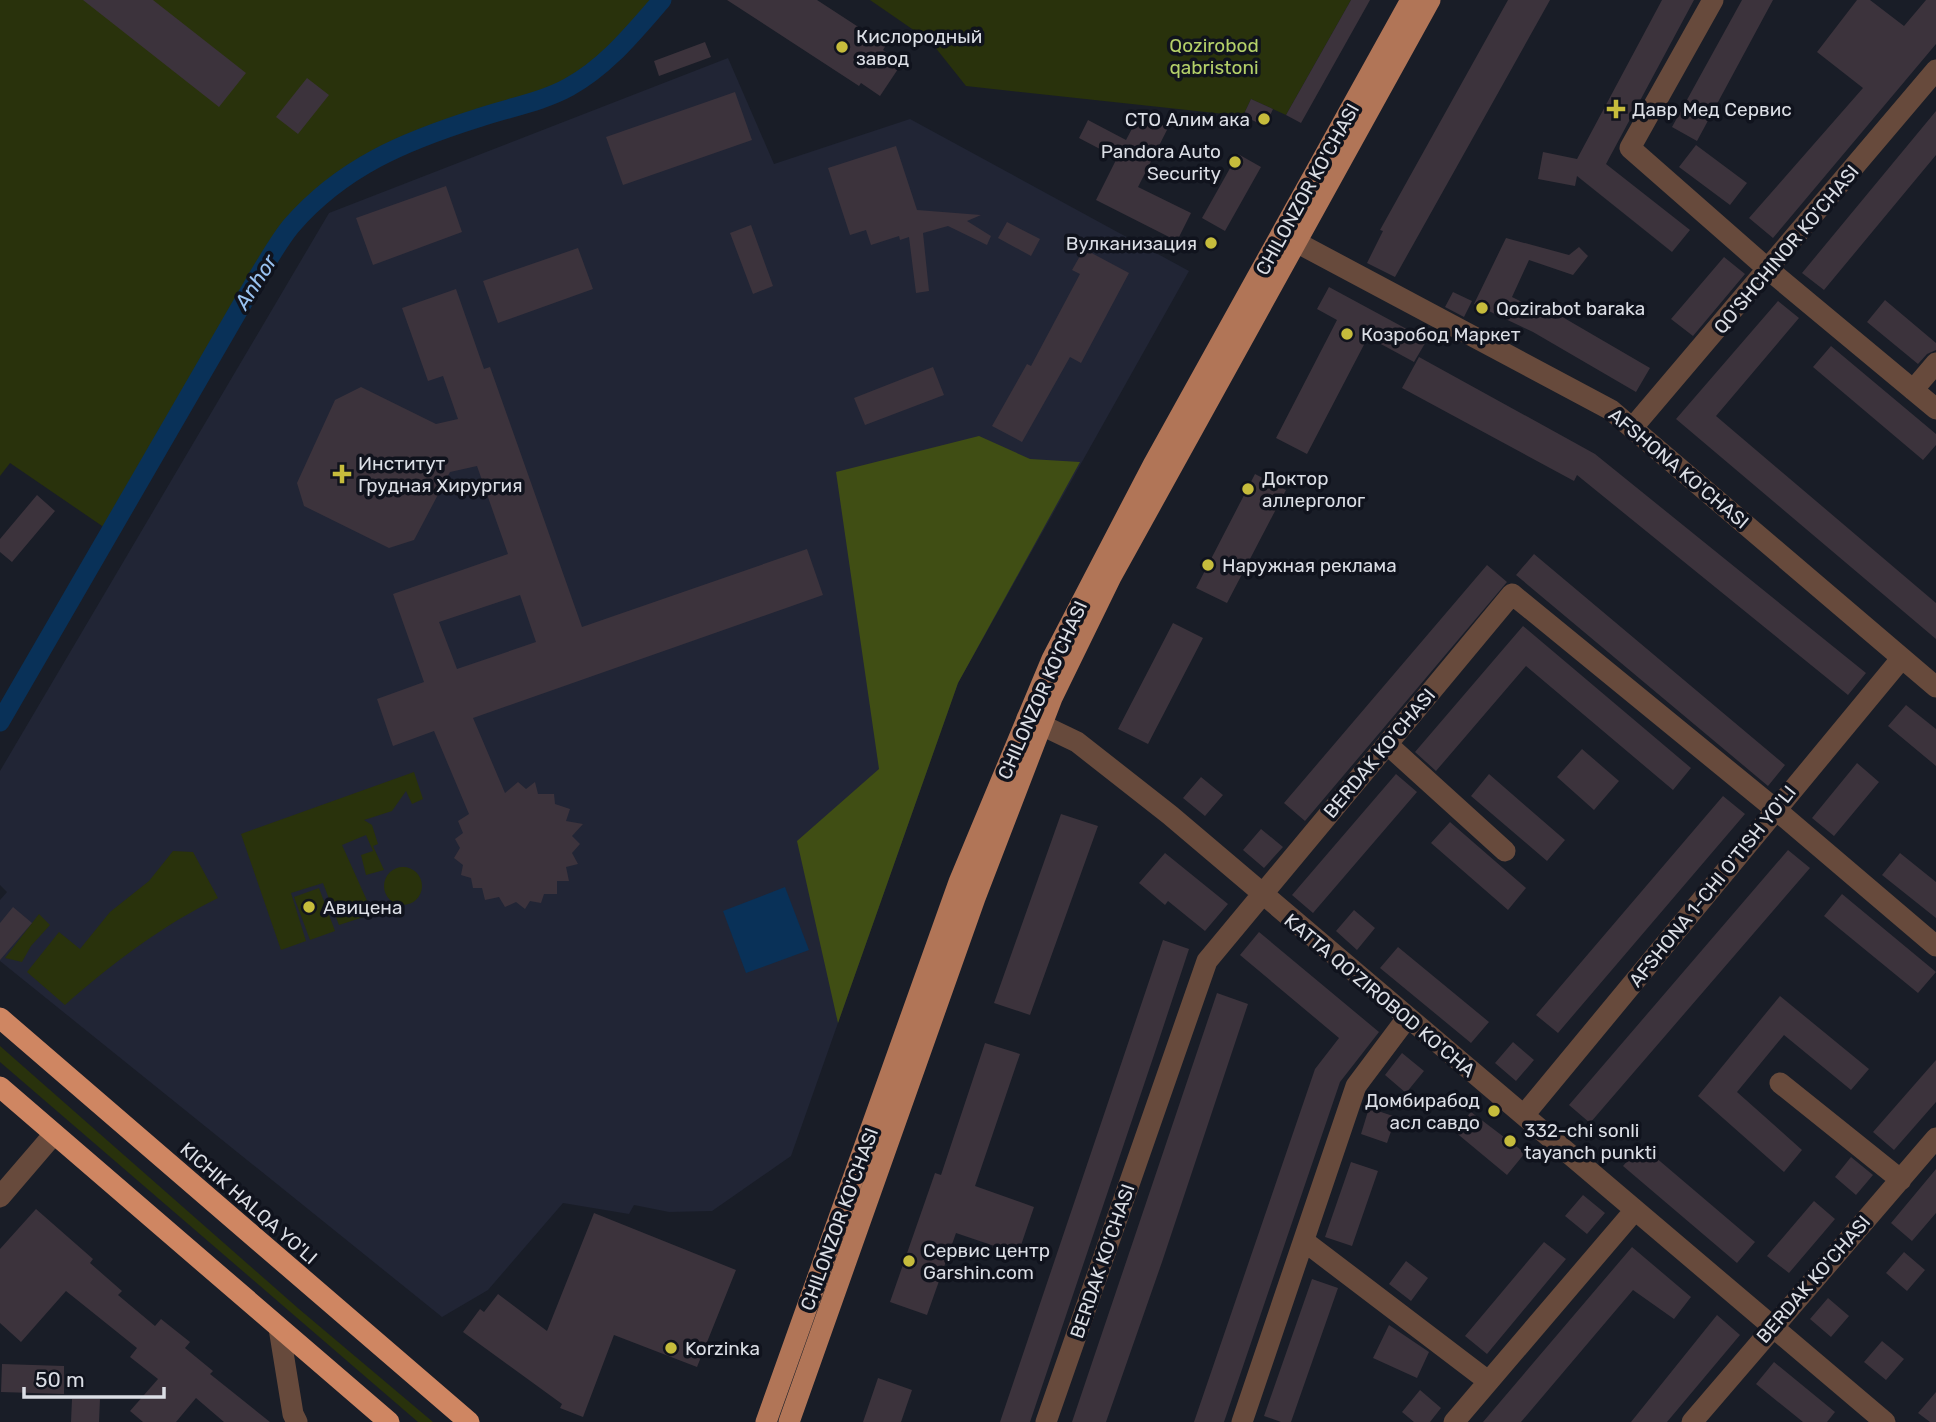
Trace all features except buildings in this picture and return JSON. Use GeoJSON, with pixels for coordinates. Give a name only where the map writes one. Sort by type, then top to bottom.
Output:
{"type":"FeatureCollection","features":[{"type":"Feature","properties":{"kind":"highway","name":"KICHIK HALQA YO'LI"},"geometry":{"type":"LineString","coordinates":[[0,1018],[469,1422]]}},
{"type":"Feature","properties":{"kind":"highway"},"geometry":{"type":"LineString","coordinates":[[0,1087],[389,1422]]}},
{"type":"Feature","properties":{"kind":"main road","name":"CHILONZOR KO'CHASI"},"geometry":{"type":"LineString","coordinates":[[766,1422],[960,882],[1034,721],[1289,238],[1411,0]]}},
{"type":"Feature","properties":{"kind":"main road","name":"CHILONZOR KO'CHASI"},"geometry":{"type":"LineString","coordinates":[[1289,238],[1430,0]]}},
{"type":"Feature","properties":{"kind":"main road","name":"CHILONZOR KO'CHASI"},"geometry":{"type":"LineString","coordinates":[[789,1422],[1034,721]]}},
{"type":"Feature","properties":{"kind":"street"},"geometry":{"type":"LineString","coordinates":[[1713,0],[1630,148],[1769,270],[1936,409]]}},
{"type":"Feature","properties":{"kind":"street","name":"QO'SHCHINOR KO'CHASI"},"geometry":{"type":"LineString","coordinates":[[1634,426],[1936,70]]}},
{"type":"Feature","properties":{"kind":"street","name":"AFSHONA KO'CHASI"},"geometry":{"type":"LineString","coordinates":[[1289,238],[1586,395],[1634,426],[1900,659],[1936,687]]}},
{"type":"Feature","properties":{"kind":"street"},"geometry":{"type":"LineString","coordinates":[[1913,390],[1936,363]]}},
{"type":"Feature","properties":{"kind":"street","name":"BERDAK KO'CHASI"},"geometry":{"type":"LineString","coordinates":[[1046,1422],[1207,961],[1512,594],[1775,809],[1936,946]]}},
{"type":"Feature","properties":{"kind":"street","name":"AFSHONA 1-CHI O'TISH YO'LI"},"geometry":{"type":"LineString","coordinates":[[1524,1115],[1900,659]]}},
{"type":"Feature","properties":{"kind":"street","name":"KATTA QO'ZIROBOD KO'CHA"},"geometry":{"type":"LineString","coordinates":[[1034,721],[1077,742],[1170,816],[1885,1422]]}},
{"type":"Feature","properties":{"kind":"street"},"geometry":{"type":"LineString","coordinates":[[1387,744],[1505,851]]}},
{"type":"Feature","properties":{"kind":"street"},"geometry":{"type":"LineString","coordinates":[[1242,1422],[1356,1086],[1407,1018]]}},
{"type":"Feature","properties":{"kind":"street"},"geometry":{"type":"LineString","coordinates":[[1780,1083],[1901,1180]]}},
{"type":"Feature","properties":{"kind":"street"},"geometry":{"type":"LineString","coordinates":[[0,1197],[54,1134]]}},
{"type":"Feature","properties":{"kind":"street","name":"BERDAK KO'CHASI"},"geometry":{"type":"LineString","coordinates":[[1692,1422],[1771,1326],[1936,1138]]}},
{"type":"Feature","properties":{"kind":"street"},"geometry":{"type":"LineString","coordinates":[[1454,1422],[1636,1210]]}},
{"type":"Feature","properties":{"kind":"street"},"geometry":{"type":"LineString","coordinates":[[1304,1241],[1488,1381]]}},
{"type":"Feature","properties":{"kind":"street"},"geometry":{"type":"LineString","coordinates":[[279,1328],[292,1408],[298,1422]]}},
{"type":"Feature","properties":{"kind":"shaded area"},"geometry":{"type":"Polygon","coordinates":[[[728,58],[774,164],[910,119],[1189,271],[958,683],[791,1156],[712,1211],[669,1212],[634,1205],[629,1214],[563,1203],[488,1290],[442,1317],[0,961],[0,900],[7,892],[0,885],[0,771],[329,213],[728,58]]]}},
{"type":"Feature","properties":{"kind":"green space"},"geometry":{"type":"Polygon","coordinates":[[[0,0],[662,0],[618,50],[580,81],[538,100],[400,145],[374,157],[326,191],[287,234],[271,258],[108,530],[10,463],[0,476],[0,0]]]}},
{"type":"Feature","properties":{"kind":"green space","name":"Qozirobod qabristoni"},"geometry":{"type":"Polygon","coordinates":[[[870,0],[1351,0],[1286,115],[1251,99],[1243,116],[966,86],[931,42],[870,0]]]}},
{"type":"Feature","properties":{"kind":"green space"},"geometry":{"type":"Polygon","coordinates":[[[979,436],[1030,459],[1080,462],[958,683],[838,1023],[797,841],[879,769],[836,472],[979,436]]]}},
{"type":"Feature","properties":{"kind":"green space"},"geometry":{"type":"Polygon","coordinates":[[[414,772],[423,799],[412,804],[406,791],[392,811],[364,820],[372,825],[378,844],[373,846],[384,870],[366,875],[361,855],[373,851],[366,835],[342,845],[373,914],[339,925],[323,883],[291,893],[306,941],[281,950],[241,834],[414,772]]]}},
{"type":"Feature","properties":{"kind":"green space"},"geometry":{"type":"Polygon","coordinates":[[[173,851],[193,852],[218,898],[177,920],[138,946],[65,1005],[27,972],[59,932],[80,949],[110,912],[149,881],[173,851]]]}},
{"type":"Feature","properties":{"kind":"green space"},"geometry":{"type":"Polygon","coordinates":[[[403,867],[416,873],[422,886],[416,899],[403,905],[390,899],[384,886],[390,873],[403,867]]]}},
{"type":"Feature","properties":{"kind":"green space"},"geometry":{"type":"Polygon","coordinates":[[[319,888],[335,931],[310,940],[294,897],[319,888]]]}},
{"type":"Feature","properties":{"kind":"green space"},"geometry":{"type":"Polygon","coordinates":[[[39,914],[50,925],[31,946],[22,962],[5,958],[39,914]]]}},
{"type":"Feature","properties":{"kind":"green space"},"geometry":{"type":"Polygon","coordinates":[[[0,1046],[299,1309],[433,1422],[418,1422],[0,1062],[0,1046]]]}},
{"type":"Feature","properties":{"kind":"water"},"geometry":{"type":"Polygon","coordinates":[[[785,887],[809,950],[746,973],[723,911],[785,887]]]}},
{"type":"Feature","properties":{"kind":"waterway","name":"Anhor"},"geometry":{"type":"LineString","coordinates":[[0,722],[256,280],[291,226],[331,187],[376,158],[425,136],[536,101],[583,79],[607,59],[662,0]]}},
{"type":"Feature","properties":{"kind":"place","name":"Кислородный завод"},"geometry":{"type":"Point","coordinates":[842,47]}},
{"type":"Feature","properties":{"kind":"place","name":"Давр Мед Сервис"},"geometry":{"type":"Point","coordinates":[1616,109]}},
{"type":"Feature","properties":{"kind":"place","name":"СТО Алим ака"},"geometry":{"type":"Point","coordinates":[1264,119]}},
{"type":"Feature","properties":{"kind":"place","name":"Pandora Auto Security"},"geometry":{"type":"Point","coordinates":[1235,162]}},
{"type":"Feature","properties":{"kind":"place","name":"Вулканизация"},"geometry":{"type":"Point","coordinates":[1211,243]}},
{"type":"Feature","properties":{"kind":"place","name":"Qozirabot baraka"},"geometry":{"type":"Point","coordinates":[1482,308]}},
{"type":"Feature","properties":{"kind":"place","name":"Козробод Маркет"},"geometry":{"type":"Point","coordinates":[1347,334]}},
{"type":"Feature","properties":{"kind":"place","name":"Институт Грудная Хирургия"},"geometry":{"type":"Point","coordinates":[342,474]}},
{"type":"Feature","properties":{"kind":"place","name":"Доктор аллерголог"},"geometry":{"type":"Point","coordinates":[1248,489]}},
{"type":"Feature","properties":{"kind":"place","name":"Наружная реклама"},"geometry":{"type":"Point","coordinates":[1208,565]}},
{"type":"Feature","properties":{"kind":"place","name":"Авицена"},"geometry":{"type":"Point","coordinates":[309,907]}},
{"type":"Feature","properties":{"kind":"place","name":"Домбирабод асл савдо"},"geometry":{"type":"Point","coordinates":[1494,1111]}},
{"type":"Feature","properties":{"kind":"place","name":"332-chi sonli tayanch punkti"},"geometry":{"type":"Point","coordinates":[1510,1141]}},
{"type":"Feature","properties":{"kind":"place","name":"Сервис центр Garshin.com"},"geometry":{"type":"Point","coordinates":[909,1261]}},
{"type":"Feature","properties":{"kind":"place","name":"Korzinka"},"geometry":{"type":"Point","coordinates":[671,1348]}}]}
